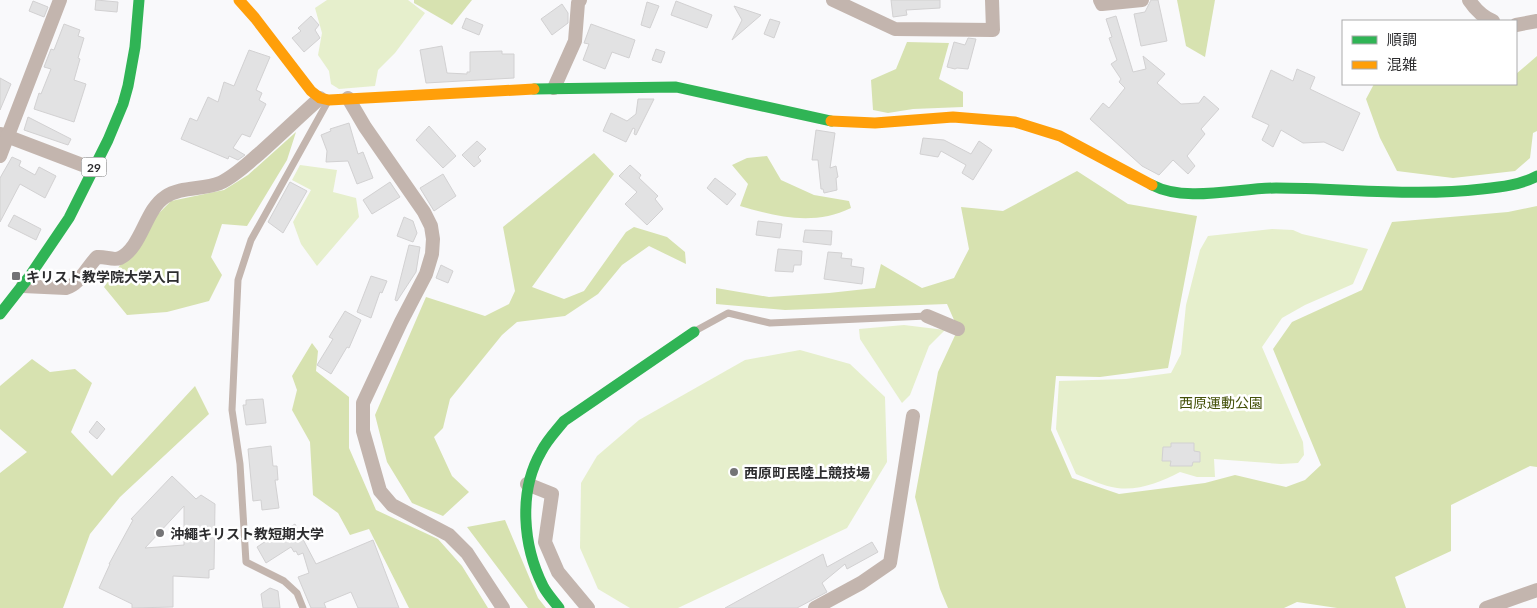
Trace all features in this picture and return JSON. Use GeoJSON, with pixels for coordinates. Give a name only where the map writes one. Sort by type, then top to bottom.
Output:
{"type":"FeatureCollection","features":[{"type":"Feature","properties":{"kind":"street"},"geometry":{"type":"LineString","coordinates":[[0,156],[4,135],[60,0]]}},
{"type":"Feature","properties":{"kind":"street","name":"29"},"geometry":{"type":"LineString","coordinates":[[0,314],[23,286],[69,218],[116,121],[128,86],[135,47],[139,0]]}},
{"type":"Feature","properties":{"kind":"street"},"geometry":{"type":"LineString","coordinates":[[239,0],[255,18],[299,78],[324,99]]}},
{"type":"Feature","properties":{"kind":"street"},"geometry":{"type":"LineString","coordinates":[[554,88],[575,41],[578,2],[580,0]]}},
{"type":"Feature","properties":{"kind":"street"},"geometry":{"type":"LineString","coordinates":[[833,0],[895,29],[993,30],[992,0]]}},
{"type":"Feature","properties":{"kind":"street"},"geometry":{"type":"LineString","coordinates":[[1100,0],[1102,4],[1142,0]]}},
{"type":"Feature","properties":{"kind":"street"},"geometry":{"type":"LineString","coordinates":[[1469,0],[1486,19],[1490,20]]}},
{"type":"Feature","properties":{"kind":"street"},"geometry":{"type":"LineString","coordinates":[[1517,25],[1537,21]]}},
{"type":"Feature","properties":{"kind":"street"},"geometry":{"type":"LineString","coordinates":[[23,286],[66,288],[77,282],[97,257],[119,258],[133,244],[156,205],[165,196],[176,191],[208,187],[221,182],[237,172],[324,99],[554,88],[676,87],[830,122],[875,124],[953,117],[1015,122],[1060,136],[1160,189],[1177,193],[1200,194],[1252,189],[1302,188],[1431,193],[1473,191],[1510,186],[1537,176]]}},
{"type":"Feature","properties":{"kind":"street"},"geometry":{"type":"LineString","coordinates":[[348,98],[365,127],[424,212],[431,226],[433,239],[432,254],[426,274],[363,403],[363,431],[380,491],[392,505],[449,535],[467,552],[503,608]]}},
{"type":"Feature","properties":{"kind":"street"},"geometry":{"type":"LineString","coordinates":[[4,135],[93,168]]}},
{"type":"Feature","properties":{"kind":"street"},"geometry":{"type":"LineString","coordinates":[[927,316],[958,329]]}},
{"type":"Feature","properties":{"kind":"street"},"geometry":{"type":"LineString","coordinates":[[559,608],[543,586],[528,538],[525,505],[527,484],[543,446],[551,434],[564,421],[694,332]]}},
{"type":"Feature","properties":{"kind":"street"},"geometry":{"type":"LineString","coordinates":[[815,608],[861,583],[890,563],[913,416]]}},
{"type":"Feature","properties":{"kind":"street"},"geometry":{"type":"LineString","coordinates":[[527,484],[552,494],[546,542],[558,572],[588,608]]}},
{"type":"Feature","properties":{"kind":"street"},"geometry":{"type":"LineString","coordinates":[[1486,608],[1537,590]]}},
{"type":"Feature","properties":{"kind":"lane"},"geometry":{"type":"LineString","coordinates":[[303,608],[298,593],[284,581],[246,562],[240,464],[232,410],[238,280],[251,240],[324,99]]}},
{"type":"Feature","properties":{"kind":"lane"},"geometry":{"type":"LineString","coordinates":[[694,332],[728,313],[770,323],[927,316]]}},
{"type":"Feature","properties":{"kind":"green space"},"geometry":{"type":"Polygon","coordinates":[[[327,0],[408,0],[425,13],[395,53],[378,70],[375,86],[339,89],[331,84],[329,71],[318,55],[322,33],[315,8],[327,0]]]}},
{"type":"Feature","properties":{"kind":"green space"},"geometry":{"type":"Polygon","coordinates":[[[414,0],[472,0],[452,25],[414,3],[414,0]]]}},
{"type":"Feature","properties":{"kind":"green space"},"geometry":{"type":"Polygon","coordinates":[[[1177,0],[1215,0],[1205,57],[1186,46],[1177,0]]]}},
{"type":"Feature","properties":{"kind":"green space"},"geometry":{"type":"Polygon","coordinates":[[[907,42],[949,43],[939,79],[963,92],[963,107],[913,109],[888,113],[873,110],[871,80],[896,69],[907,42]]]}},
{"type":"Feature","properties":{"kind":"green space"},"geometry":{"type":"Polygon","coordinates":[[[1537,56],[1537,131],[1533,133],[1530,158],[1515,171],[1453,178],[1397,171],[1380,138],[1366,99],[1373,85],[1517,85],[1517,73],[1537,56]]]}},
{"type":"Feature","properties":{"kind":"green space"},"geometry":{"type":"Polygon","coordinates":[[[296,132],[287,160],[247,226],[222,224],[211,257],[222,275],[209,301],[167,312],[127,315],[104,287],[158,214],[171,201],[224,190],[248,175],[296,132]]]}},
{"type":"Feature","properties":{"kind":"green space"},"geometry":{"type":"Polygon","coordinates":[[[594,153],[614,174],[532,287],[564,299],[584,291],[626,232],[634,227],[667,237],[685,252],[686,264],[649,246],[622,265],[598,294],[565,316],[517,322],[502,335],[450,399],[443,428],[434,437],[452,476],[469,492],[443,516],[412,503],[387,462],[375,415],[426,297],[485,316],[509,304],[515,291],[503,227],[594,153]]]}},
{"type":"Feature","properties":{"kind":"green space"},"geometry":{"type":"Polygon","coordinates":[[[767,156],[781,180],[814,195],[849,201],[851,208],[823,217],[796,218],[740,206],[748,184],[732,165],[747,158],[767,156]]]}},
{"type":"Feature","properties":{"kind":"green space"},"geometry":{"type":"Polygon","coordinates":[[[300,165],[337,170],[333,192],[356,198],[359,217],[317,266],[301,244],[293,222],[311,190],[292,180],[300,165]]]}},
{"type":"Feature","properties":{"kind":"green space"},"geometry":{"type":"Polygon","coordinates":[[[1077,171],[1128,204],[1197,216],[1168,368],[1100,377],[1056,376],[1051,430],[1072,478],[1119,494],[1205,483],[1235,475],[1286,487],[1305,480],[1321,465],[1273,349],[1292,322],[1362,290],[1392,222],[1508,212],[1537,206],[1537,467],[1530,466],[1451,505],[1451,551],[1395,577],[1406,608],[1337,608],[1297,602],[1284,608],[948,608],[940,589],[915,497],[938,372],[958,329],[947,304],[785,310],[716,304],[716,288],[769,297],[875,288],[881,264],[922,288],[954,278],[969,249],[961,207],[1003,211],[1077,171]]]}},
{"type":"Feature","properties":{"kind":"green space","name":"西原運動公園"},"geometry":{"type":"Polygon","coordinates":[[[1272,229],[1293,230],[1302,234],[1368,249],[1353,284],[1305,305],[1282,318],[1262,347],[1303,442],[1304,455],[1298,463],[1281,464],[1214,459],[1215,477],[1197,477],[1180,472],[1150,485],[1125,489],[1107,486],[1076,474],[1056,429],[1059,381],[1126,379],[1171,373],[1181,354],[1186,305],[1200,250],[1208,236],[1272,229]]]}},
{"type":"Feature","properties":{"kind":"green space"},"geometry":{"type":"Polygon","coordinates":[[[904,325],[945,330],[929,346],[910,395],[902,403],[860,339],[859,329],[904,325]]]}},
{"type":"Feature","properties":{"kind":"green space"},"geometry":{"type":"Polygon","coordinates":[[[312,343],[318,351],[316,371],[349,397],[349,448],[376,510],[438,539],[462,566],[488,608],[409,608],[369,529],[350,535],[338,513],[313,495],[310,442],[292,410],[297,390],[292,376],[312,343]]]}},
{"type":"Feature","properties":{"kind":"green space","name":"西原町民陸上競技場"},"geometry":{"type":"Polygon","coordinates":[[[800,350],[850,364],[885,397],[887,462],[847,528],[678,608],[630,608],[598,589],[580,548],[581,483],[597,456],[639,420],[745,360],[800,350]]]}},
{"type":"Feature","properties":{"kind":"green space"},"geometry":{"type":"Polygon","coordinates":[[[32,359],[50,372],[75,369],[92,383],[71,432],[112,476],[195,386],[209,414],[120,497],[90,534],[63,608],[0,608],[0,473],[27,452],[0,429],[0,386],[32,359]]]}},
{"type":"Feature","properties":{"kind":"green space"},"geometry":{"type":"Polygon","coordinates":[[[505,520],[538,598],[546,608],[528,608],[467,527],[505,520]]]}},
{"type":"Feature","properties":{"kind":"building"},"geometry":{"type":"Polygon","coordinates":[[[96,0],[118,2],[117,12],[95,10],[96,0]]]}},
{"type":"Feature","properties":{"kind":"building"},"geometry":{"type":"Polygon","coordinates":[[[891,0],[940,0],[940,8],[906,10],[907,15],[893,17],[891,0]]]}},
{"type":"Feature","properties":{"kind":"building"},"geometry":{"type":"Polygon","coordinates":[[[1151,0],[1158,0],[1167,41],[1141,46],[1134,14],[1145,12],[1151,0]]]}},
{"type":"Feature","properties":{"kind":"building"},"geometry":{"type":"Polygon","coordinates":[[[33,1],[48,7],[44,17],[29,11],[33,1]]]}},
{"type":"Feature","properties":{"kind":"building"},"geometry":{"type":"Polygon","coordinates":[[[676,1],[712,15],[707,28],[671,15],[676,1]]]}},
{"type":"Feature","properties":{"kind":"building"},"geometry":{"type":"Polygon","coordinates":[[[647,2],[659,6],[650,28],[641,25],[647,2]]]}},
{"type":"Feature","properties":{"kind":"building"},"geometry":{"type":"Polygon","coordinates":[[[562,4],[568,13],[568,23],[552,35],[541,19],[562,4]]]}},
{"type":"Feature","properties":{"kind":"building"},"geometry":{"type":"Polygon","coordinates":[[[734,6],[761,15],[732,40],[742,20],[734,6]]]}},
{"type":"Feature","properties":{"kind":"building"},"geometry":{"type":"Polygon","coordinates":[[[311,16],[319,25],[315,30],[320,38],[304,52],[292,38],[301,31],[298,28],[311,16]]]}},
{"type":"Feature","properties":{"kind":"building"},"geometry":{"type":"Polygon","coordinates":[[[1116,16],[1133,72],[1146,69],[1143,56],[1165,74],[1157,83],[1181,104],[1199,103],[1204,96],[1219,109],[1201,129],[1205,134],[1187,156],[1195,166],[1188,174],[1173,160],[1159,175],[1142,166],[1090,119],[1103,103],[1109,108],[1125,88],[1119,82],[1121,79],[1111,64],[1117,60],[1109,38],[1112,37],[1106,19],[1116,16]]]}},
{"type":"Feature","properties":{"kind":"building"},"geometry":{"type":"Polygon","coordinates":[[[466,18],[483,25],[479,35],[462,28],[466,18]]]}},
{"type":"Feature","properties":{"kind":"building"},"geometry":{"type":"Polygon","coordinates":[[[770,19],[780,22],[774,38],[764,34],[770,19]]]}},
{"type":"Feature","properties":{"kind":"building"},"geometry":{"type":"Polygon","coordinates":[[[64,24],[80,30],[78,36],[84,38],[74,80],[86,84],[74,122],[34,109],[39,93],[41,94],[51,69],[44,67],[51,49],[54,50],[64,24]]]}},
{"type":"Feature","properties":{"kind":"building"},"geometry":{"type":"Polygon","coordinates":[[[591,24],[635,40],[629,58],[612,52],[605,69],[583,60],[589,44],[584,43],[591,24]]]}},
{"type":"Feature","properties":{"kind":"building"},"geometry":{"type":"Polygon","coordinates":[[[968,38],[976,39],[968,69],[947,67],[954,42],[965,45],[968,38]]]}},
{"type":"Feature","properties":{"kind":"building"},"geometry":{"type":"Polygon","coordinates":[[[442,46],[447,73],[467,74],[467,72],[470,72],[470,52],[502,51],[502,54],[514,54],[514,78],[426,83],[420,50],[442,46]]]}},
{"type":"Feature","properties":{"kind":"building"},"geometry":{"type":"Polygon","coordinates":[[[656,49],[665,52],[661,63],[652,60],[656,49]]]}},
{"type":"Feature","properties":{"kind":"building"},"geometry":{"type":"Polygon","coordinates":[[[249,50],[270,57],[256,90],[262,93],[259,100],[266,104],[250,137],[242,134],[233,148],[245,155],[238,160],[229,156],[228,159],[181,139],[190,118],[197,121],[208,97],[218,102],[224,82],[234,86],[249,50]]]}},
{"type":"Feature","properties":{"kind":"building"},"geometry":{"type":"Polygon","coordinates":[[[1297,69],[1315,77],[1310,89],[1360,113],[1343,151],[1324,142],[1303,143],[1281,130],[1273,147],[1262,140],[1269,125],[1252,117],[1271,70],[1293,81],[1297,69]]]}},
{"type":"Feature","properties":{"kind":"building"},"geometry":{"type":"Polygon","coordinates":[[[0,78],[11,84],[0,110],[0,78]]]}},
{"type":"Feature","properties":{"kind":"building"},"geometry":{"type":"Polygon","coordinates":[[[638,99],[654,99],[636,135],[633,128],[626,142],[603,131],[611,113],[627,121],[636,114],[638,99]]]}},
{"type":"Feature","properties":{"kind":"building"},"geometry":{"type":"Polygon","coordinates":[[[28,117],[71,139],[68,145],[24,130],[28,117]]]}},
{"type":"Feature","properties":{"kind":"building"},"geometry":{"type":"Polygon","coordinates":[[[349,123],[358,154],[363,152],[373,178],[357,184],[348,161],[326,162],[327,151],[321,135],[331,131],[330,129],[349,123]]]}},
{"type":"Feature","properties":{"kind":"building"},"geometry":{"type":"Polygon","coordinates":[[[429,126],[456,156],[443,168],[416,140],[429,126]]]}},
{"type":"Feature","properties":{"kind":"building"},"geometry":{"type":"Polygon","coordinates":[[[816,130],[835,133],[830,168],[836,166],[838,177],[836,178],[837,190],[824,193],[823,189],[821,189],[818,160],[812,160],[816,130]]]}},
{"type":"Feature","properties":{"kind":"building"},"geometry":{"type":"Polygon","coordinates":[[[923,138],[944,140],[971,154],[979,141],[992,150],[973,180],[962,173],[966,165],[941,151],[938,157],[920,154],[923,138]]]}},
{"type":"Feature","properties":{"kind":"building"},"geometry":{"type":"Polygon","coordinates":[[[477,141],[486,149],[478,157],[481,161],[474,167],[462,155],[477,141]]]}},
{"type":"Feature","properties":{"kind":"building"},"geometry":{"type":"Polygon","coordinates":[[[12,157],[21,161],[19,166],[35,175],[39,167],[56,176],[45,198],[20,184],[0,222],[0,178],[12,157]]]}},
{"type":"Feature","properties":{"kind":"building"},"geometry":{"type":"Polygon","coordinates":[[[630,165],[641,175],[639,178],[658,196],[655,199],[663,209],[647,225],[625,204],[637,192],[619,176],[630,165]]]}},
{"type":"Feature","properties":{"kind":"building"},"geometry":{"type":"Polygon","coordinates":[[[443,174],[456,196],[434,211],[420,188],[443,174]]]}},
{"type":"Feature","properties":{"kind":"building"},"geometry":{"type":"Polygon","coordinates":[[[715,178],[736,194],[727,205],[707,188],[715,178]]]}},
{"type":"Feature","properties":{"kind":"building"},"geometry":{"type":"Polygon","coordinates":[[[290,182],[307,191],[283,233],[268,222],[290,182]]]}},
{"type":"Feature","properties":{"kind":"building"},"geometry":{"type":"Polygon","coordinates":[[[390,182],[400,197],[372,214],[363,200],[390,182]]]}},
{"type":"Feature","properties":{"kind":"building"},"geometry":{"type":"Polygon","coordinates":[[[14,215],[41,229],[36,240],[8,226],[14,215]]]}},
{"type":"Feature","properties":{"kind":"building"},"geometry":{"type":"Polygon","coordinates":[[[404,217],[413,221],[417,233],[413,242],[397,236],[404,217]]]}},
{"type":"Feature","properties":{"kind":"building"},"geometry":{"type":"Polygon","coordinates":[[[758,221],[782,224],[780,238],[756,235],[758,221]]]}},
{"type":"Feature","properties":{"kind":"building"},"geometry":{"type":"Polygon","coordinates":[[[805,230],[832,231],[831,245],[803,242],[805,230]]]}},
{"type":"Feature","properties":{"kind":"building"},"geometry":{"type":"Polygon","coordinates":[[[409,245],[420,247],[416,272],[397,301],[395,300],[409,245]]]}},
{"type":"Feature","properties":{"kind":"building"},"geometry":{"type":"Polygon","coordinates":[[[778,249],[802,251],[801,265],[794,265],[793,272],[775,271],[778,249]]]}},
{"type":"Feature","properties":{"kind":"building"},"geometry":{"type":"Polygon","coordinates":[[[828,252],[842,253],[841,258],[852,259],[851,266],[864,268],[862,284],[824,279],[828,252]]]}},
{"type":"Feature","properties":{"kind":"building"},"geometry":{"type":"Polygon","coordinates":[[[441,265],[453,271],[448,283],[436,278],[441,265]]]}},
{"type":"Feature","properties":{"kind":"building"},"geometry":{"type":"Polygon","coordinates":[[[371,276],[387,281],[382,293],[380,292],[371,318],[357,312],[371,276]]]}},
{"type":"Feature","properties":{"kind":"building"},"geometry":{"type":"Polygon","coordinates":[[[345,311],[361,320],[349,348],[347,347],[331,374],[317,365],[333,339],[329,337],[345,311]]]}},
{"type":"Feature","properties":{"kind":"building"},"geometry":{"type":"Polygon","coordinates":[[[263,399],[266,423],[246,425],[243,405],[246,405],[246,400],[263,399]]]}},
{"type":"Feature","properties":{"kind":"building"},"geometry":{"type":"Polygon","coordinates":[[[97,421],[105,429],[97,439],[89,432],[97,421]]]}},
{"type":"Feature","properties":{"kind":"building"},"geometry":{"type":"Polygon","coordinates":[[[1171,443],[1194,443],[1194,451],[1200,452],[1200,462],[1193,462],[1192,466],[1170,466],[1171,461],[1162,461],[1163,447],[1171,447],[1171,443]]]}},
{"type":"Feature","properties":{"kind":"building"},"geometry":{"type":"Polygon","coordinates":[[[271,446],[273,466],[277,466],[278,480],[275,480],[279,508],[262,510],[261,500],[253,501],[248,449],[271,446]]]}},
{"type":"Feature","properties":{"kind":"building"},"geometry":{"type":"Polygon","coordinates":[[[172,476],[196,499],[201,495],[215,504],[214,569],[209,570],[209,578],[173,576],[173,607],[132,608],[132,604],[99,588],[109,564],[133,520],[131,519],[172,476]],[[184,506],[145,548],[184,545],[184,506]]]}},
{"type":"Feature","properties":{"kind":"building"},"geometry":{"type":"Polygon","coordinates":[[[295,524],[316,564],[373,540],[399,608],[358,608],[351,592],[324,603],[326,608],[311,608],[298,577],[309,573],[303,553],[298,555],[291,547],[266,563],[257,547],[295,524]]]}},
{"type":"Feature","properties":{"kind":"building"},"geometry":{"type":"Polygon","coordinates":[[[872,542],[878,552],[847,569],[845,564],[822,583],[827,592],[797,608],[725,608],[823,554],[827,567],[872,542]]]}},
{"type":"Feature","properties":{"kind":"building"},"geometry":{"type":"Polygon","coordinates":[[[270,588],[278,591],[280,608],[263,608],[261,594],[270,588]]]}},
{"type":"Feature","properties":{"kind":"traffic: fast"},"geometry":{"type":"LineString","coordinates":[[0,314],[29,277],[69,218],[108,140],[123,104],[128,86],[135,47],[139,0]]}},
{"type":"Feature","properties":{"kind":"traffic: fast"},"geometry":{"type":"LineString","coordinates":[[534,89],[676,87],[831,121]]}},
{"type":"Feature","properties":{"kind":"traffic: fast"},"geometry":{"type":"LineString","coordinates":[[1152,185],[1180,193],[1196,194],[1276,188],[1431,192],[1482,189],[1517,184],[1537,176]]}},
{"type":"Feature","properties":{"kind":"traffic: fast"},"geometry":{"type":"LineString","coordinates":[[559,608],[543,586],[536,570],[528,537],[526,501],[529,484],[541,452],[564,421],[694,332]]}},
{"type":"Feature","properties":{"kind":"traffic: slow"},"geometry":{"type":"LineString","coordinates":[[239,0],[311,91],[320,98],[329,100],[534,89]]}},
{"type":"Feature","properties":{"kind":"traffic: slow"},"geometry":{"type":"LineString","coordinates":[[831,121],[875,123],[953,117],[1015,122],[1060,136],[1152,185]]}},
{"type":"Feature","properties":{"kind":"place","name":"キリスト教学院大学入口"},"geometry":{"type":"Point","coordinates":[16,276]}},
{"type":"Feature","properties":{"kind":"place","name":"西原町民陸上競技場"},"geometry":{"type":"Point","coordinates":[734,472]}},
{"type":"Feature","properties":{"kind":"place","name":"沖繩キリスト教短期大学"},"geometry":{"type":"Point","coordinates":[160,533]}}]}
